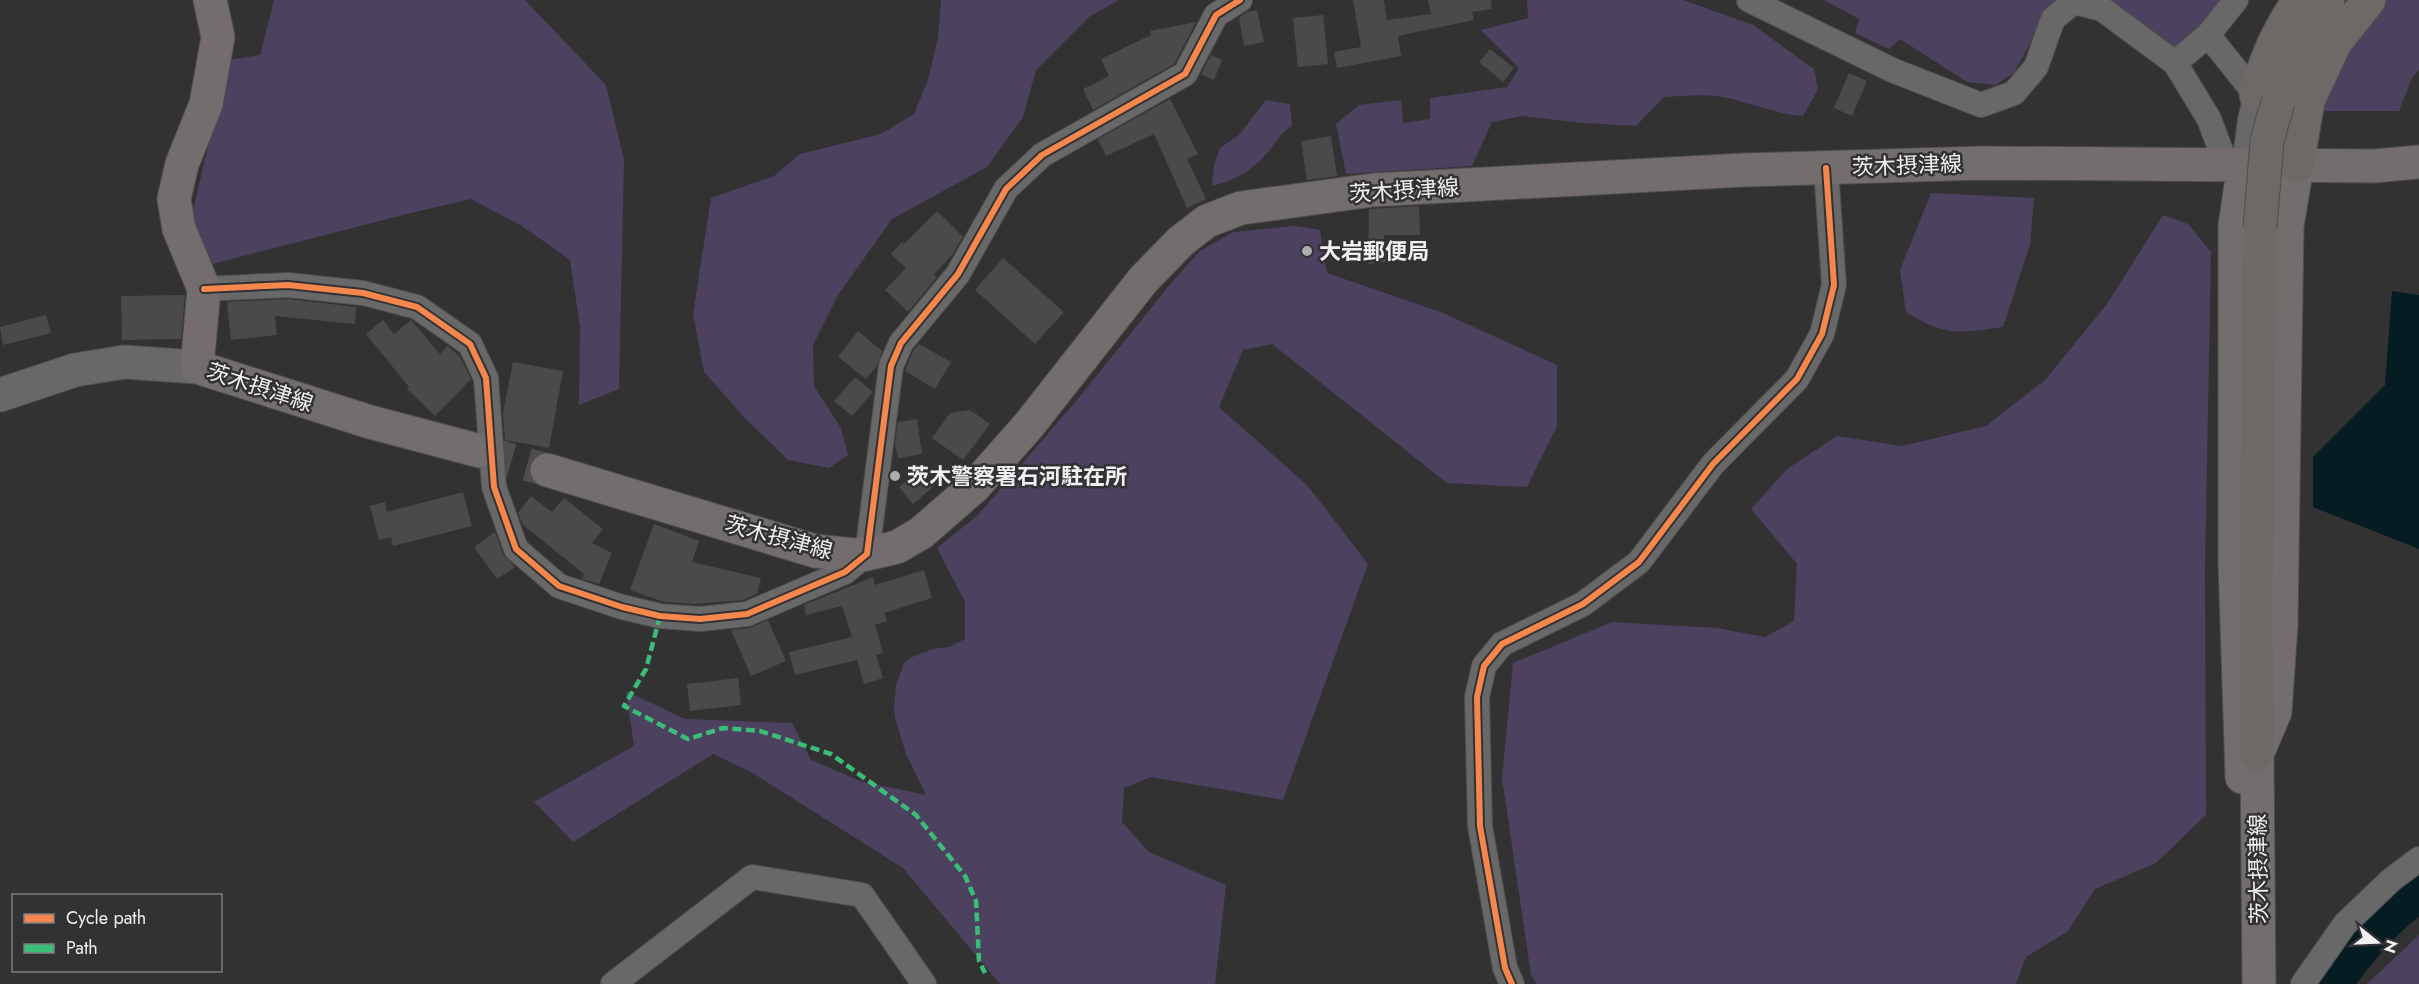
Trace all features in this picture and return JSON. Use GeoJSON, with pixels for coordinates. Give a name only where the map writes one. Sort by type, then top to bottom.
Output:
{"type":"FeatureCollection","features":[{"type":"Feature","properties":{"kind":"highway"},"geometry":{"type":"LineString","coordinates":[[2257,754],[2260,228],[2267,141],[2267,98],[2277,34],[2299,0]]}},
{"type":"Feature","properties":{"kind":"highway"},"geometry":{"type":"LineString","coordinates":[[2267,98],[2294,59],[2328,0]]}},
{"type":"Feature","properties":{"kind":"highway"},"geometry":{"type":"LineString","coordinates":[[2298,166],[2308,101],[2335,43],[2369,0]]}},
{"type":"Feature","properties":{"kind":"main road","name":"茨木摂津線"},"geometry":{"type":"LineString","coordinates":[[210,0],[218,37],[216,49],[206,104],[182,164],[174,199],[179,229],[204,289],[197,367],[370,422],[480,451]]}},
{"type":"Feature","properties":{"kind":"main road","name":"茨木摂津線"},"geometry":{"type":"LineString","coordinates":[[547,470],[815,551],[853,555],[897,547],[921,533],[975,486],[1029,425],[1143,280],[1181,241],[1207,221],[1241,208],[1373,190],[1744,170],[1984,163],[2374,166],[2419,162]]}},
{"type":"Feature","properties":{"kind":"main road"},"geometry":{"type":"LineString","coordinates":[[2235,165],[2235,226],[2258,563]]}},
{"type":"Feature","properties":{"kind":"main road"},"geometry":{"type":"LineString","coordinates":[[2259,971],[2247,885],[2258,563],[2287,226],[2298,166]]}},
{"type":"Feature","properties":{"kind":"main road"},"geometry":{"type":"LineString","coordinates":[[0,395],[75,370],[124,362],[197,367]]}},
{"type":"Feature","properties":{"kind":"main road","name":"茨木摂津線"},"geometry":{"type":"LineString","coordinates":[[2257,754],[2259,971]]}},
{"type":"Feature","properties":{"kind":"street"},"geometry":{"type":"LineString","coordinates":[[204,289],[288,285],[363,293],[417,307],[470,344],[486,378],[494,487],[516,549],[558,586],[622,607],[660,616],[700,619],[747,614],[845,572],[867,554],[891,366],[901,342],[958,274],[1006,189],[1042,155],[1185,74],[1216,15],[1240,0]]}},
{"type":"Feature","properties":{"kind":"street"},"geometry":{"type":"LineString","coordinates":[[1749,0],[1892,70],[1981,105],[2014,93],[2036,67],[2053,19],[2074,2],[2102,9],[2175,63],[2235,165]]}},
{"type":"Feature","properties":{"kind":"street"},"geometry":{"type":"LineString","coordinates":[[2175,63],[2208,35],[2236,0]]}},
{"type":"Feature","properties":{"kind":"street"},"geometry":{"type":"LineString","coordinates":[[2208,35],[2267,98],[2250,120],[2235,165]]}},
{"type":"Feature","properties":{"kind":"street"},"geometry":{"type":"LineString","coordinates":[[1512,984],[1505,968],[1480,826],[1477,697],[1484,666],[1502,644],[1582,604],[1639,562],[1713,464],[1797,379],[1822,334],[1834,285],[1826,168]]}},
{"type":"Feature","properties":{"kind":"street"},"geometry":{"type":"LineString","coordinates":[[2303,984],[2345,924],[2391,880],[2419,859]]}},
{"type":"Feature","properties":{"kind":"street"},"geometry":{"type":"LineString","coordinates":[[613,984],[752,877],[862,895],[924,984]]}},
{"type":"Feature","properties":{"kind":"shaded area"},"geometry":{"type":"Polygon","coordinates":[[[274,0],[525,0],[606,85],[624,160],[619,389],[579,405],[580,327],[570,260],[522,226],[471,199],[208,265],[191,218],[229,60],[260,55],[274,0]]]}},
{"type":"Feature","properties":{"kind":"shaded area"},"geometry":{"type":"Polygon","coordinates":[[[941,0],[1119,0],[1089,17],[1036,70],[1023,117],[987,167],[892,219],[838,295],[813,345],[814,386],[841,428],[848,455],[829,468],[788,460],[743,416],[704,372],[693,314],[711,198],[774,176],[800,154],[881,134],[914,114],[928,80],[938,38],[941,0]]]}},
{"type":"Feature","properties":{"kind":"shaded area"},"geometry":{"type":"Polygon","coordinates":[[[1527,0],[1683,0],[1753,25],[1814,69],[1818,89],[1803,116],[1781,113],[1727,98],[1703,95],[1664,97],[1636,126],[1522,116],[1492,122],[1472,166],[1346,174],[1336,124],[1359,105],[1401,100],[1403,123],[1430,119],[1430,98],[1507,87],[1519,68],[1481,30],[1528,18],[1527,0]]]}},
{"type":"Feature","properties":{"kind":"shaded area"},"geometry":{"type":"Polygon","coordinates":[[[1824,0],[2063,0],[2048,10],[2014,73],[1996,85],[1967,82],[1900,39],[1889,49],[1855,33],[1859,19],[1824,0]]]}},
{"type":"Feature","properties":{"kind":"shaded area"},"geometry":{"type":"Polygon","coordinates":[[[2099,0],[2227,0],[2201,29],[2174,50],[2099,0]]]}},
{"type":"Feature","properties":{"kind":"shaded area"},"geometry":{"type":"Polygon","coordinates":[[[2382,0],[2419,0],[2419,70],[2412,78],[2399,111],[2322,111],[2330,78],[2382,0]]]}},
{"type":"Feature","properties":{"kind":"shaded area"},"geometry":{"type":"Polygon","coordinates":[[[1266,100],[1290,104],[1292,126],[1251,169],[1228,181],[1212,186],[1214,165],[1220,148],[1239,135],[1266,100]]]}},
{"type":"Feature","properties":{"kind":"shaded area"},"geometry":{"type":"Polygon","coordinates":[[[1931,193],[2034,198],[2030,245],[2003,327],[1953,331],[1932,326],[1906,312],[1900,270],[1931,193]]]}},
{"type":"Feature","properties":{"kind":"shaded area"},"geometry":{"type":"Polygon","coordinates":[[[2163,215],[2188,224],[2211,252],[2205,568],[2206,815],[2156,863],[2095,889],[2068,931],[2026,957],[2016,984],[1537,984],[1531,975],[1502,778],[1513,663],[1612,622],[1717,628],[1765,637],[1794,621],[1797,564],[1751,509],[1787,469],[1837,436],[1902,446],[1986,426],[2045,380],[2107,304],[2163,215]]]}},
{"type":"Feature","properties":{"kind":"shaded area"},"geometry":{"type":"Polygon","coordinates":[[[1294,226],[1320,230],[1327,273],[1443,313],[1557,365],[1557,426],[1527,487],[1447,483],[1272,344],[1243,350],[1219,407],[1308,486],[1368,564],[1283,800],[1151,777],[1124,788],[1122,822],[1149,852],[1226,885],[1215,984],[1000,984],[903,868],[751,772],[713,754],[573,842],[534,802],[634,746],[626,691],[685,719],[792,723],[811,760],[860,781],[926,795],[906,754],[894,707],[896,685],[904,663],[912,657],[933,649],[949,647],[965,639],[965,602],[937,548],[978,515],[1200,251],[1233,232],[1294,226]]]}},
{"type":"Feature","properties":{"kind":"shaded area"},"geometry":{"type":"Polygon","coordinates":[[[2419,935],[2419,984],[2367,984],[2419,935]]]}},
{"type":"Feature","properties":{"kind":"water"},"geometry":{"type":"Polygon","coordinates":[[[2392,291],[2419,295],[2419,549],[2313,507],[2313,457],[2385,385],[2392,291]]]}},
{"type":"Feature","properties":{"kind":"building"},"geometry":{"type":"Polygon","coordinates":[[[1353,0],[1384,0],[1387,20],[1431,14],[1428,0],[1491,0],[1492,9],[1472,12],[1474,20],[1398,36],[1401,56],[1337,68],[1334,52],[1361,47],[1353,0]]]}},
{"type":"Feature","properties":{"kind":"building"},"geometry":{"type":"Polygon","coordinates":[[[1257,10],[1264,42],[1244,46],[1239,18],[1247,12],[1257,10]]]}},
{"type":"Feature","properties":{"kind":"building"},"geometry":{"type":"Polygon","coordinates":[[[1323,15],[1328,64],[1298,67],[1293,18],[1323,15]]]}},
{"type":"Feature","properties":{"kind":"building"},"geometry":{"type":"Polygon","coordinates":[[[1196,22],[1174,64],[1093,110],[1083,89],[1109,76],[1101,59],[1151,35],[1150,31],[1196,22]]]}},
{"type":"Feature","properties":{"kind":"building"},"geometry":{"type":"Polygon","coordinates":[[[1490,49],[1514,68],[1503,82],[1479,62],[1490,49]]]}},
{"type":"Feature","properties":{"kind":"building"},"geometry":{"type":"Polygon","coordinates":[[[1211,55],[1222,60],[1214,80],[1201,74],[1211,55]]]}},
{"type":"Feature","properties":{"kind":"building"},"geometry":{"type":"Polygon","coordinates":[[[1849,73],[1867,81],[1852,116],[1834,108],[1849,73]]]}},
{"type":"Feature","properties":{"kind":"building"},"geometry":{"type":"Polygon","coordinates":[[[1170,99],[1198,154],[1187,159],[1206,199],[1187,208],[1154,134],[1106,156],[1098,139],[1170,99]]]}},
{"type":"Feature","properties":{"kind":"building"},"geometry":{"type":"Polygon","coordinates":[[[1331,136],[1337,176],[1307,180],[1301,141],[1331,136]]]}},
{"type":"Feature","properties":{"kind":"building"},"geometry":{"type":"Polygon","coordinates":[[[1419,206],[1420,235],[1384,235],[1386,262],[1368,264],[1369,209],[1419,206]]]}},
{"type":"Feature","properties":{"kind":"building"},"geometry":{"type":"Polygon","coordinates":[[[937,211],[963,237],[952,255],[934,274],[937,277],[908,312],[885,290],[906,268],[891,254],[937,211]]]}},
{"type":"Feature","properties":{"kind":"building"},"geometry":{"type":"Polygon","coordinates":[[[1003,258],[1064,312],[1035,344],[975,290],[1003,258]]]}},
{"type":"Feature","properties":{"kind":"building"},"geometry":{"type":"Polygon","coordinates":[[[185,295],[181,339],[122,340],[121,296],[185,295]]]}},
{"type":"Feature","properties":{"kind":"building"},"geometry":{"type":"Polygon","coordinates":[[[288,299],[356,307],[355,324],[275,316],[277,335],[231,340],[227,302],[288,299]]]}},
{"type":"Feature","properties":{"kind":"building"},"geometry":{"type":"Polygon","coordinates":[[[46,315],[51,333],[3,345],[0,327],[46,315]]]}},
{"type":"Feature","properties":{"kind":"building"},"geometry":{"type":"Polygon","coordinates":[[[383,320],[394,334],[411,320],[440,354],[448,346],[460,357],[471,379],[435,416],[407,389],[409,387],[366,334],[383,320]]]}},
{"type":"Feature","properties":{"kind":"building"},"geometry":{"type":"Polygon","coordinates":[[[858,331],[882,351],[877,366],[866,379],[838,357],[858,331]]]}},
{"type":"Feature","properties":{"kind":"building"},"geometry":{"type":"Polygon","coordinates":[[[919,344],[951,362],[935,389],[905,371],[913,351],[919,344]]]}},
{"type":"Feature","properties":{"kind":"building"},"geometry":{"type":"Polygon","coordinates":[[[513,362],[563,371],[549,448],[505,440],[503,412],[513,362]]]}},
{"type":"Feature","properties":{"kind":"building"},"geometry":{"type":"Polygon","coordinates":[[[855,377],[873,392],[852,416],[834,401],[855,377]]]}},
{"type":"Feature","properties":{"kind":"building"},"geometry":{"type":"Polygon","coordinates":[[[970,410],[990,424],[963,460],[932,438],[950,413],[970,410]]]}},
{"type":"Feature","properties":{"kind":"building"},"geometry":{"type":"Polygon","coordinates":[[[917,419],[922,454],[898,458],[895,444],[898,422],[917,419]]]}},
{"type":"Feature","properties":{"kind":"building"},"geometry":{"type":"Polygon","coordinates":[[[920,469],[934,486],[913,504],[899,487],[920,469]]]}},
{"type":"Feature","properties":{"kind":"building"},"geometry":{"type":"Polygon","coordinates":[[[463,492],[472,526],[393,546],[391,537],[379,540],[370,506],[385,502],[387,512],[463,492]]]}},
{"type":"Feature","properties":{"kind":"building"},"geometry":{"type":"Polygon","coordinates":[[[531,496],[552,512],[564,498],[603,529],[592,543],[612,553],[599,584],[582,579],[584,574],[523,525],[518,513],[531,496]]]}},
{"type":"Feature","properties":{"kind":"building"},"geometry":{"type":"Polygon","coordinates":[[[654,524],[699,541],[692,562],[761,578],[757,594],[743,600],[695,604],[664,602],[630,590],[654,524]]]}},
{"type":"Feature","properties":{"kind":"building"},"geometry":{"type":"Polygon","coordinates":[[[495,532],[503,554],[515,567],[497,579],[474,547],[495,532]]]}},
{"type":"Feature","properties":{"kind":"building"},"geometry":{"type":"Polygon","coordinates":[[[924,570],[932,598],[884,613],[887,621],[875,625],[883,653],[876,655],[883,678],[864,684],[857,660],[795,675],[789,652],[852,637],[842,606],[806,615],[804,605],[873,577],[875,585],[924,570]]]}},
{"type":"Feature","properties":{"kind":"building"},"geometry":{"type":"Polygon","coordinates":[[[768,620],[786,661],[751,676],[731,630],[749,628],[768,620]]]}},
{"type":"Feature","properties":{"kind":"building"},"geometry":{"type":"Polygon","coordinates":[[[738,678],[741,705],[690,711],[687,684],[738,678]]]}},
{"type":"Feature","properties":{"kind":"waterway"},"geometry":{"type":"LineString","coordinates":[[2334,984],[2373,935],[2419,894]]}},
{"type":"Feature","properties":{"kind":"tunnel"},"geometry":{"type":"LineString","coordinates":[[480,451],[547,470]]}},
{"type":"Feature","properties":{"kind":"marked path"},"geometry":{"type":"LineString","coordinates":[[660,616],[646,669],[624,706],[688,739],[723,728],[760,731],[831,754],[916,815],[965,876],[976,901],[979,961],[985,973]]}},
{"type":"Feature","properties":{"kind":"cycle path"},"geometry":{"type":"LineString","coordinates":[[204,289],[288,285],[363,293],[417,307],[470,344],[486,378],[494,487],[516,549],[559,586],[622,607],[660,616],[700,619],[747,614],[845,572],[867,554],[891,366],[901,343],[958,274],[1006,189],[1042,155],[1185,74],[1216,15],[1240,0]]}},
{"type":"Feature","properties":{"kind":"cycle path"},"geometry":{"type":"LineString","coordinates":[[1512,984],[1505,968],[1480,826],[1477,697],[1484,666],[1502,644],[1583,604],[1639,562],[1713,464],[1797,379],[1822,334],[1834,285],[1826,168]]}},
{"type":"Feature","properties":{"kind":"place","name":"大岩郵便局"},"geometry":{"type":"Point","coordinates":[1307,251]}},
{"type":"Feature","properties":{"kind":"place","name":"茨木警察署石河駐在所"},"geometry":{"type":"Point","coordinates":[895,476]}}]}
